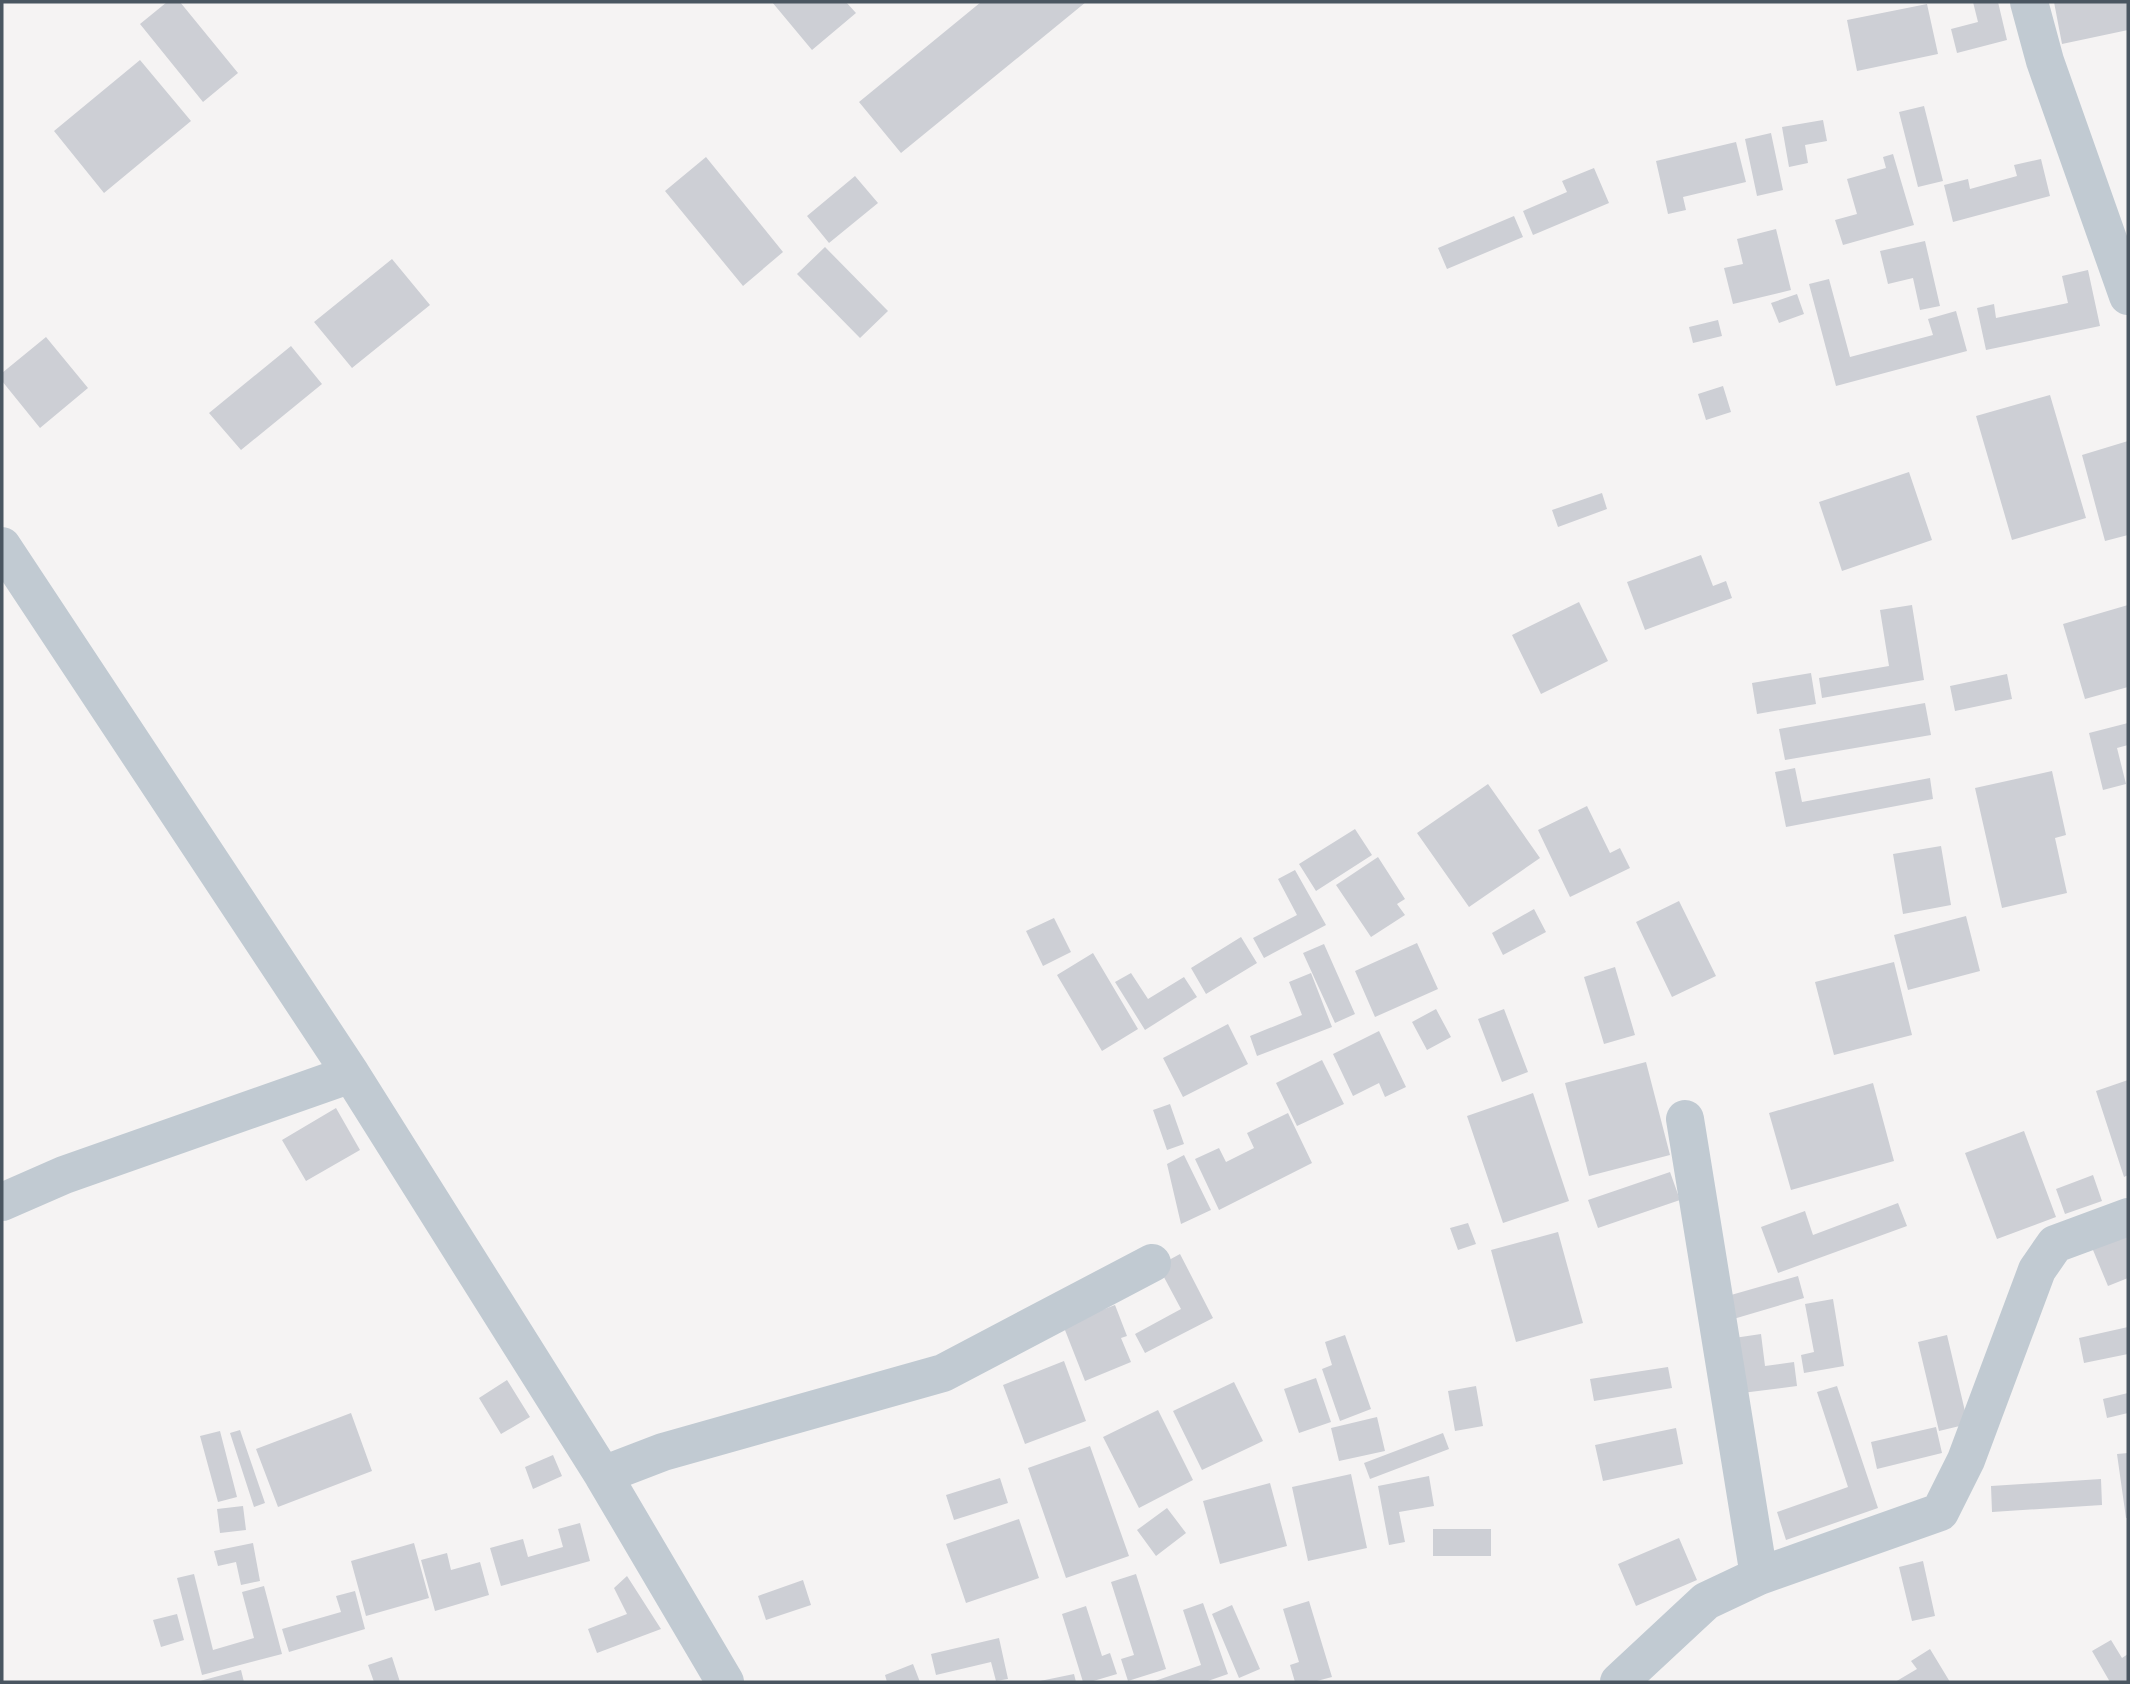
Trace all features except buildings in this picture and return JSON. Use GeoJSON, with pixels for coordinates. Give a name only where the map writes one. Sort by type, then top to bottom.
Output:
{"type":"FeatureCollection","features":[{"type":"Feature","properties":{"kind":"street"},"geometry":{"type":"LineString","coordinates":[[2029,2],[2045,61],[2128,296]]}},
{"type":"Feature","properties":{"kind":"street"},"geometry":{"type":"LineString","coordinates":[[2,546],[351,1074],[603,1475],[725,1682]]}},
{"type":"Feature","properties":{"kind":"street"},"geometry":{"type":"LineString","coordinates":[[2,1202],[64,1175],[351,1074]]}},
{"type":"Feature","properties":{"kind":"street"},"geometry":{"type":"LineString","coordinates":[[1685,1119],[1759,1576]]}},
{"type":"Feature","properties":{"kind":"street"},"geometry":{"type":"LineString","coordinates":[[1619,1682],[1706,1601],[1759,1576],[1940,1512],[1966,1460],[2037,1270],[2055,1244],[2128,1217]]}},
{"type":"Feature","properties":{"kind":"street"},"geometry":{"type":"LineString","coordinates":[[603,1475],[663,1452],[943,1373],[1152,1263]]}}]}
